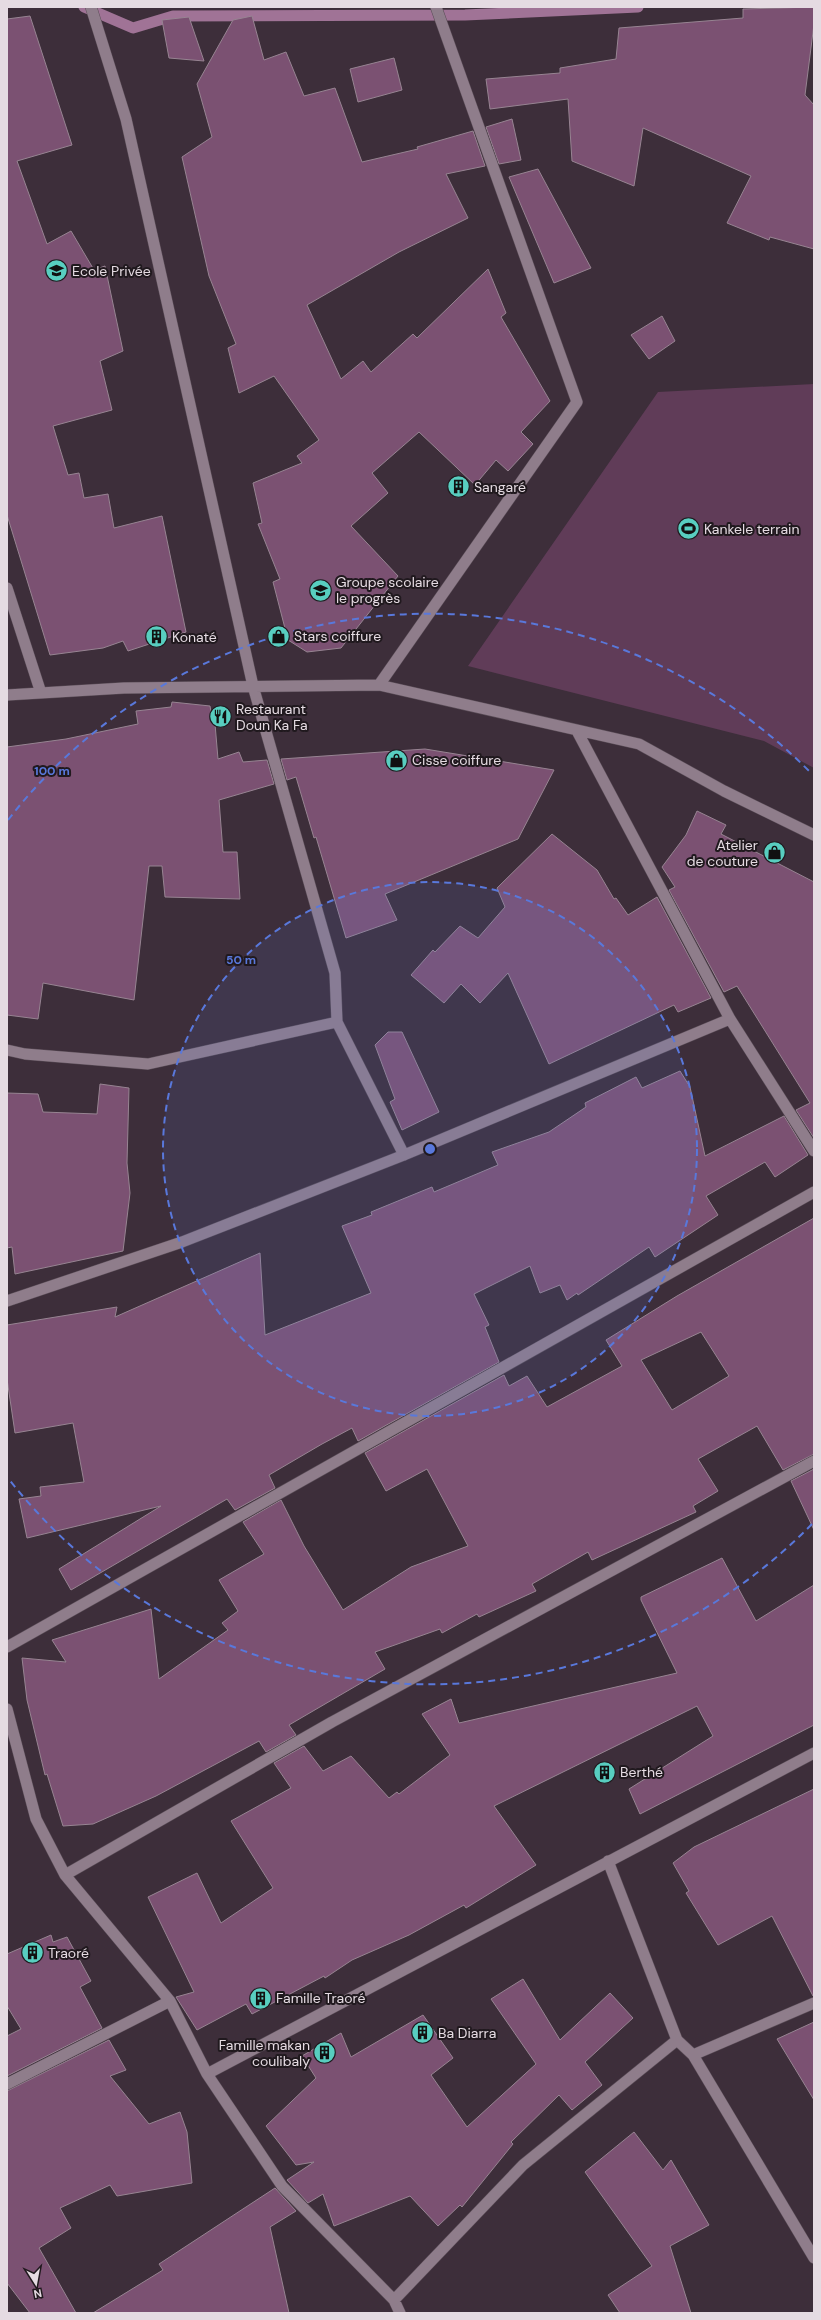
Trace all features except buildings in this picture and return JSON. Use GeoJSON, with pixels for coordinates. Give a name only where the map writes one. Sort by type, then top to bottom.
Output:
{"type":"FeatureCollection","features":[{"type":"Feature","properties":{"kind":"street"},"geometry":{"type":"LineString","coordinates":[[91,7],[126,119],[253,686],[335,973],[337,1022],[404,1155]]}},
{"type":"Feature","properties":{"kind":"street"},"geometry":{"type":"LineString","coordinates":[[379,685],[577,402],[436,7]]}},
{"type":"Feature","properties":{"kind":"street"},"geometry":{"type":"LineString","coordinates":[[7,588],[41,693]]}},
{"type":"Feature","properties":{"kind":"street"},"geometry":{"type":"LineString","coordinates":[[7,695],[253,686],[379,685],[639,744],[724,791],[814,835]]}},
{"type":"Feature","properties":{"kind":"street"},"geometry":{"type":"LineString","coordinates":[[577,730],[730,1019],[814,1151]]}},
{"type":"Feature","properties":{"kind":"street"},"geometry":{"type":"LineString","coordinates":[[7,1301],[182,1242],[404,1155],[730,1019]]}},
{"type":"Feature","properties":{"kind":"street"},"geometry":{"type":"LineString","coordinates":[[7,1050],[25,1054],[148,1064],[337,1022]]}},
{"type":"Feature","properties":{"kind":"street"},"geometry":{"type":"LineString","coordinates":[[7,1647],[814,1192]]}},
{"type":"Feature","properties":{"kind":"street"},"geometry":{"type":"LineString","coordinates":[[65,1875],[332,1722],[814,1461]]}},
{"type":"Feature","properties":{"kind":"street"},"geometry":{"type":"LineString","coordinates":[[7,1709],[36,1819],[65,1875],[170,2002],[207,2074],[282,2186],[394,2300],[400,2313]]}},
{"type":"Feature","properties":{"kind":"street"},"geometry":{"type":"LineString","coordinates":[[207,2074],[814,1753]]}},
{"type":"Feature","properties":{"kind":"street"},"geometry":{"type":"LineString","coordinates":[[608,1861],[677,2040],[693,2055],[813,2255]]}},
{"type":"Feature","properties":{"kind":"street"},"geometry":{"type":"LineString","coordinates":[[7,2084],[170,2002]]}},
{"type":"Feature","properties":{"kind":"street"},"geometry":{"type":"LineString","coordinates":[[693,2055],[814,2003]]}},
{"type":"Feature","properties":{"kind":"street"},"geometry":{"type":"LineString","coordinates":[[394,2300],[523,2165],[677,2040]]}},
{"type":"Feature","properties":{"kind":"shaded area","name":"Kankele terrain"},"geometry":{"type":"Polygon","coordinates":[[[814,384],[814,768],[764,741],[468,666],[658,392],[814,384]]]}},
{"type":"Feature","properties":{"kind":"waterway"},"geometry":{"type":"LineString","coordinates":[[84,7],[133,28],[173,16],[465,15],[638,7]]}},
{"type":"Feature","properties":{"kind":"place","name":"Ecole Privée"},"geometry":{"type":"Point","coordinates":[57,271]}},
{"type":"Feature","properties":{"kind":"place","name":"Sangaré"},"geometry":{"type":"Point","coordinates":[458,487]}},
{"type":"Feature","properties":{"kind":"place","name":"Kankele terrain"},"geometry":{"type":"Point","coordinates":[688,529]}},
{"type":"Feature","properties":{"kind":"place","name":"Groupe scolaire le progrès"},"geometry":{"type":"Point","coordinates":[320,590]}},
{"type":"Feature","properties":{"kind":"place","name":"Stars coiffure"},"geometry":{"type":"Point","coordinates":[279,636]}},
{"type":"Feature","properties":{"kind":"place","name":"Konaté"},"geometry":{"type":"Point","coordinates":[156,637]}},
{"type":"Feature","properties":{"kind":"place","name":"Restaurant Doun Ka Fa"},"geometry":{"type":"Point","coordinates":[220,717]}},
{"type":"Feature","properties":{"kind":"place","name":"Cisse coiffure"},"geometry":{"type":"Point","coordinates":[397,760]}},
{"type":"Feature","properties":{"kind":"place","name":"Atelier de couture"},"geometry":{"type":"Point","coordinates":[774,853]}},
{"type":"Feature","properties":{"kind":"place","name":"Berthé"},"geometry":{"type":"Point","coordinates":[605,1772]}},
{"type":"Feature","properties":{"kind":"place","name":"Traoré"},"geometry":{"type":"Point","coordinates":[32,1953]}},
{"type":"Feature","properties":{"kind":"place","name":"Famille Traoré"},"geometry":{"type":"Point","coordinates":[261,1998]}},
{"type":"Feature","properties":{"kind":"place","name":"Ba Diarra"},"geometry":{"type":"Point","coordinates":[423,2033]}},
{"type":"Feature","properties":{"kind":"place","name":"Famille makan coulibaly"},"geometry":{"type":"Point","coordinates":[325,2053]}}]}
